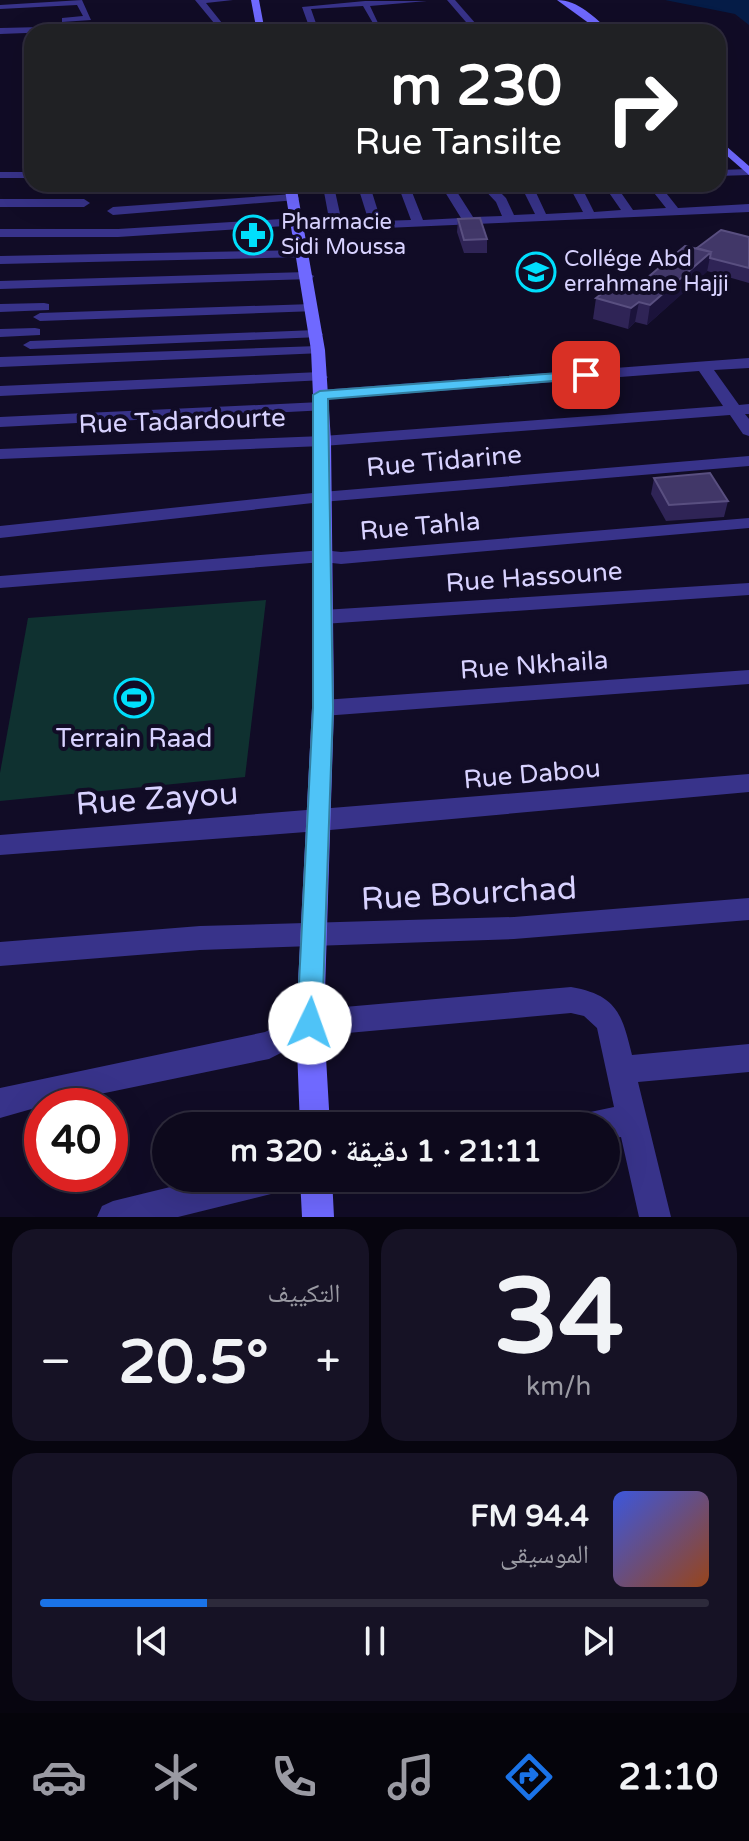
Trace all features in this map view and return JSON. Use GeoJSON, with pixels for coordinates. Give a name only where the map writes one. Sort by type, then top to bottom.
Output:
{"type":"FeatureCollection","features":[{"type":"Feature","properties":{"kind":"street"},"geometry":{"type":"LineString","coordinates":[[200,1],[229,0]]}},
{"type":"Feature","properties":{"kind":"street"},"geometry":{"type":"LineString","coordinates":[[255,0],[260,24]]}},
{"type":"Feature","properties":{"kind":"street"},"geometry":{"type":"LineString","coordinates":[[451,0],[472,24]]}},
{"type":"Feature","properties":{"kind":"street"},"geometry":{"type":"LineString","coordinates":[[561,0],[595,24]]}},
{"type":"Feature","properties":{"kind":"street"},"geometry":{"type":"LineString","coordinates":[[0,7],[79,1],[88,18],[27,22],[10,19]]}},
{"type":"Feature","properties":{"kind":"street"},"geometry":{"type":"LineString","coordinates":[[200,1],[219,24]]}},
{"type":"Feature","properties":{"kind":"street"},"geometry":{"type":"LineString","coordinates":[[312,24],[306,7],[423,1]]}},
{"type":"Feature","properties":{"kind":"street"},"geometry":{"type":"LineString","coordinates":[[365,3],[374,23]]}},
{"type":"Feature","properties":{"kind":"street"},"geometry":{"type":"LineString","coordinates":[[27,22],[31,24]]}},
{"type":"Feature","properties":{"kind":"street"},"geometry":{"type":"LineString","coordinates":[[0,31],[24,31]]}},
{"type":"Feature","properties":{"kind":"street"},"geometry":{"type":"LineString","coordinates":[[726,150],[749,172]]}},
{"type":"Feature","properties":{"kind":"street"},"geometry":{"type":"LineString","coordinates":[[726,173],[749,172]]}},
{"type":"Feature","properties":{"kind":"street"},"geometry":{"type":"LineString","coordinates":[[0,175],[24,175]]}},
{"type":"Feature","properties":{"kind":"street"},"geometry":{"type":"LineString","coordinates":[[113,211],[283,192]]}},
{"type":"Feature","properties":{"kind":"street"},"geometry":{"type":"LineString","coordinates":[[292,192],[317,342],[323,441],[323,708],[310,1023],[314,1112]]}},
{"type":"Feature","properties":{"kind":"street"},"geometry":{"type":"LineString","coordinates":[[329,192],[337,227]]}},
{"type":"Feature","properties":{"kind":"street"},"geometry":{"type":"LineString","coordinates":[[360,192],[376,225]]}},
{"type":"Feature","properties":{"kind":"street"},"geometry":{"type":"LineString","coordinates":[[405,192],[418,223]]}},
{"type":"Feature","properties":{"kind":"street"},"geometry":{"type":"LineString","coordinates":[[451,192],[469,221]]}},
{"type":"Feature","properties":{"kind":"street"},"geometry":{"type":"LineString","coordinates":[[493,192],[502,201],[510,219]]}},
{"type":"Feature","properties":{"kind":"street"},"geometry":{"type":"LineString","coordinates":[[530,192],[542,217]]}},
{"type":"Feature","properties":{"kind":"street"},"geometry":{"type":"LineString","coordinates":[[578,192],[590,215]]}},
{"type":"Feature","properties":{"kind":"street"},"geometry":{"type":"LineString","coordinates":[[615,192],[630,214]]}},
{"type":"Feature","properties":{"kind":"street"},"geometry":{"type":"LineString","coordinates":[[659,192],[675,212]]}},
{"type":"Feature","properties":{"kind":"street"},"geometry":{"type":"LineString","coordinates":[[0,203],[84,203]]}},
{"type":"Feature","properties":{"kind":"street"},"geometry":{"type":"LineString","coordinates":[[0,233],[337,227],[749,208]]}},
{"type":"Feature","properties":{"kind":"street"},"geometry":{"type":"LineString","coordinates":[[170,279],[178,229]]}},
{"type":"Feature","properties":{"kind":"street"},"geometry":{"type":"LineString","coordinates":[[0,260],[175,256],[305,265]]}},
{"type":"Feature","properties":{"kind":"street"},"geometry":{"type":"LineString","coordinates":[[0,285],[170,279],[305,265]]}},
{"type":"Feature","properties":{"kind":"street"},"geometry":{"type":"LineString","coordinates":[[7,391],[25,361],[53,283]]}},
{"type":"Feature","properties":{"kind":"street"},"geometry":{"type":"LineString","coordinates":[[0,308],[37,325],[317,342]]}},
{"type":"Feature","properties":{"kind":"street"},"geometry":{"type":"LineString","coordinates":[[0,333],[37,325],[312,308]]}},
{"type":"Feature","properties":{"kind":"street"},"geometry":{"type":"LineString","coordinates":[[0,362],[317,342]]}},
{"type":"Feature","properties":{"kind":"street"},"geometry":{"type":"LineString","coordinates":[[0,422],[321,393],[749,363]]}},
{"type":"Feature","properties":{"kind":"street"},"geometry":{"type":"LineString","coordinates":[[703,366],[742,410],[749,431]]}},
{"type":"Feature","properties":{"kind":"street"},"geometry":{"type":"LineString","coordinates":[[21,453],[45,389]]}},
{"type":"Feature","properties":{"kind":"street"},"geometry":{"type":"LineString","coordinates":[[7,391],[321,393]]}},
{"type":"Feature","properties":{"kind":"street","name":"Rue Tadardourte"},"geometry":{"type":"LineString","coordinates":[[0,454],[323,441],[742,410]]}},
{"type":"Feature","properties":{"kind":"street","name":"Rue Tidarine"},"geometry":{"type":"LineString","coordinates":[[0,532],[322,497],[749,461]]}},
{"type":"Feature","properties":{"kind":"street","name":"Rue Tahla"},"geometry":{"type":"LineString","coordinates":[[0,582],[323,556],[357,557],[749,523]]}},
{"type":"Feature","properties":{"kind":"street","name":"Rue Hassoune"},"geometry":{"type":"LineString","coordinates":[[323,617],[749,589]]}},
{"type":"Feature","properties":{"kind":"street","name":"Rue Nkhaila"},"geometry":{"type":"LineString","coordinates":[[323,708],[749,677]]}},
{"type":"Feature","properties":{"kind":"street","name":"Rue Dabou"},"geometry":{"type":"LineString","coordinates":[[319,821],[749,783]]}},
{"type":"Feature","properties":{"kind":"street","name":"Rue Zayou"},"geometry":{"type":"LineString","coordinates":[[0,845],[319,821]]}},
{"type":"Feature","properties":{"kind":"street","name":"Rue Bourchad"},"geometry":{"type":"LineString","coordinates":[[0,954],[200,938],[514,928],[749,909]]}},
{"type":"Feature","properties":{"kind":"street"},"geometry":{"type":"LineString","coordinates":[[0,1103],[269,1045],[310,1023],[571,1000],[589,1003],[603,1011],[610,1024],[655,1217]]}},
{"type":"Feature","properties":{"kind":"street"},"geometry":{"type":"LineString","coordinates":[[621,1070],[749,1058]]}},
{"type":"Feature","properties":{"kind":"street"},"geometry":{"type":"LineString","coordinates":[[620,1122],[634,1120]]}},
{"type":"Feature","properties":{"kind":"street"},"geometry":{"type":"LineString","coordinates":[[113,1217],[214,1192]]}},
{"type":"Feature","properties":{"kind":"street"},"geometry":{"type":"LineString","coordinates":[[317,1192],[318,1217]]}},
{"type":"Feature","properties":{"kind":"green space","name":"Terrain Raad"},"geometry":{"type":"Polygon","coordinates":[[[266,600],[245,777],[0,801],[0,773],[28,618],[266,600]]]}},
{"type":"Feature","properties":{"kind":"water"},"geometry":{"type":"Polygon","coordinates":[[[665,0],[749,0],[749,25],[735,14],[665,0]]]}},
{"type":"Feature","properties":{"kind":"building"},"geometry":{"type":"Polygon","coordinates":[[[480,218],[487,239],[464,240],[458,219],[480,218]]]}},
{"type":"Feature","properties":{"kind":"building"},"geometry":{"type":"Polygon","coordinates":[[[721,230],[749,237],[749,268],[710,258],[711,252],[697,248],[721,230]]]}},
{"type":"Feature","properties":{"kind":"building"},"geometry":{"type":"Polygon","coordinates":[[[685,246],[711,252],[650,305],[639,302],[631,308],[596,298],[622,278],[641,283],[685,246]]]}},
{"type":"Feature","properties":{"kind":"building"},"geometry":{"type":"Polygon","coordinates":[[[710,473],[728,501],[669,505],[654,478],[710,473]]]}},
{"type":"Feature","properties":{"kind":"place","name":"Pharmacie Sidi Moussa"},"geometry":{"type":"Point","coordinates":[253,235]}},
{"type":"Feature","properties":{"kind":"place","name":"Collége Abd errahmane Hajji"},"geometry":{"type":"Point","coordinates":[536,272]}},
{"type":"Feature","properties":{"kind":"place","name":"Terrain Raad"},"geometry":{"type":"Point","coordinates":[134,698]}},
{"type":"Feature","properties":{"kind":"route"},"geometry":{"type":"LineString","coordinates":[[310,1023],[323,708],[323,441],[320,395],[586,375]]}}]}
